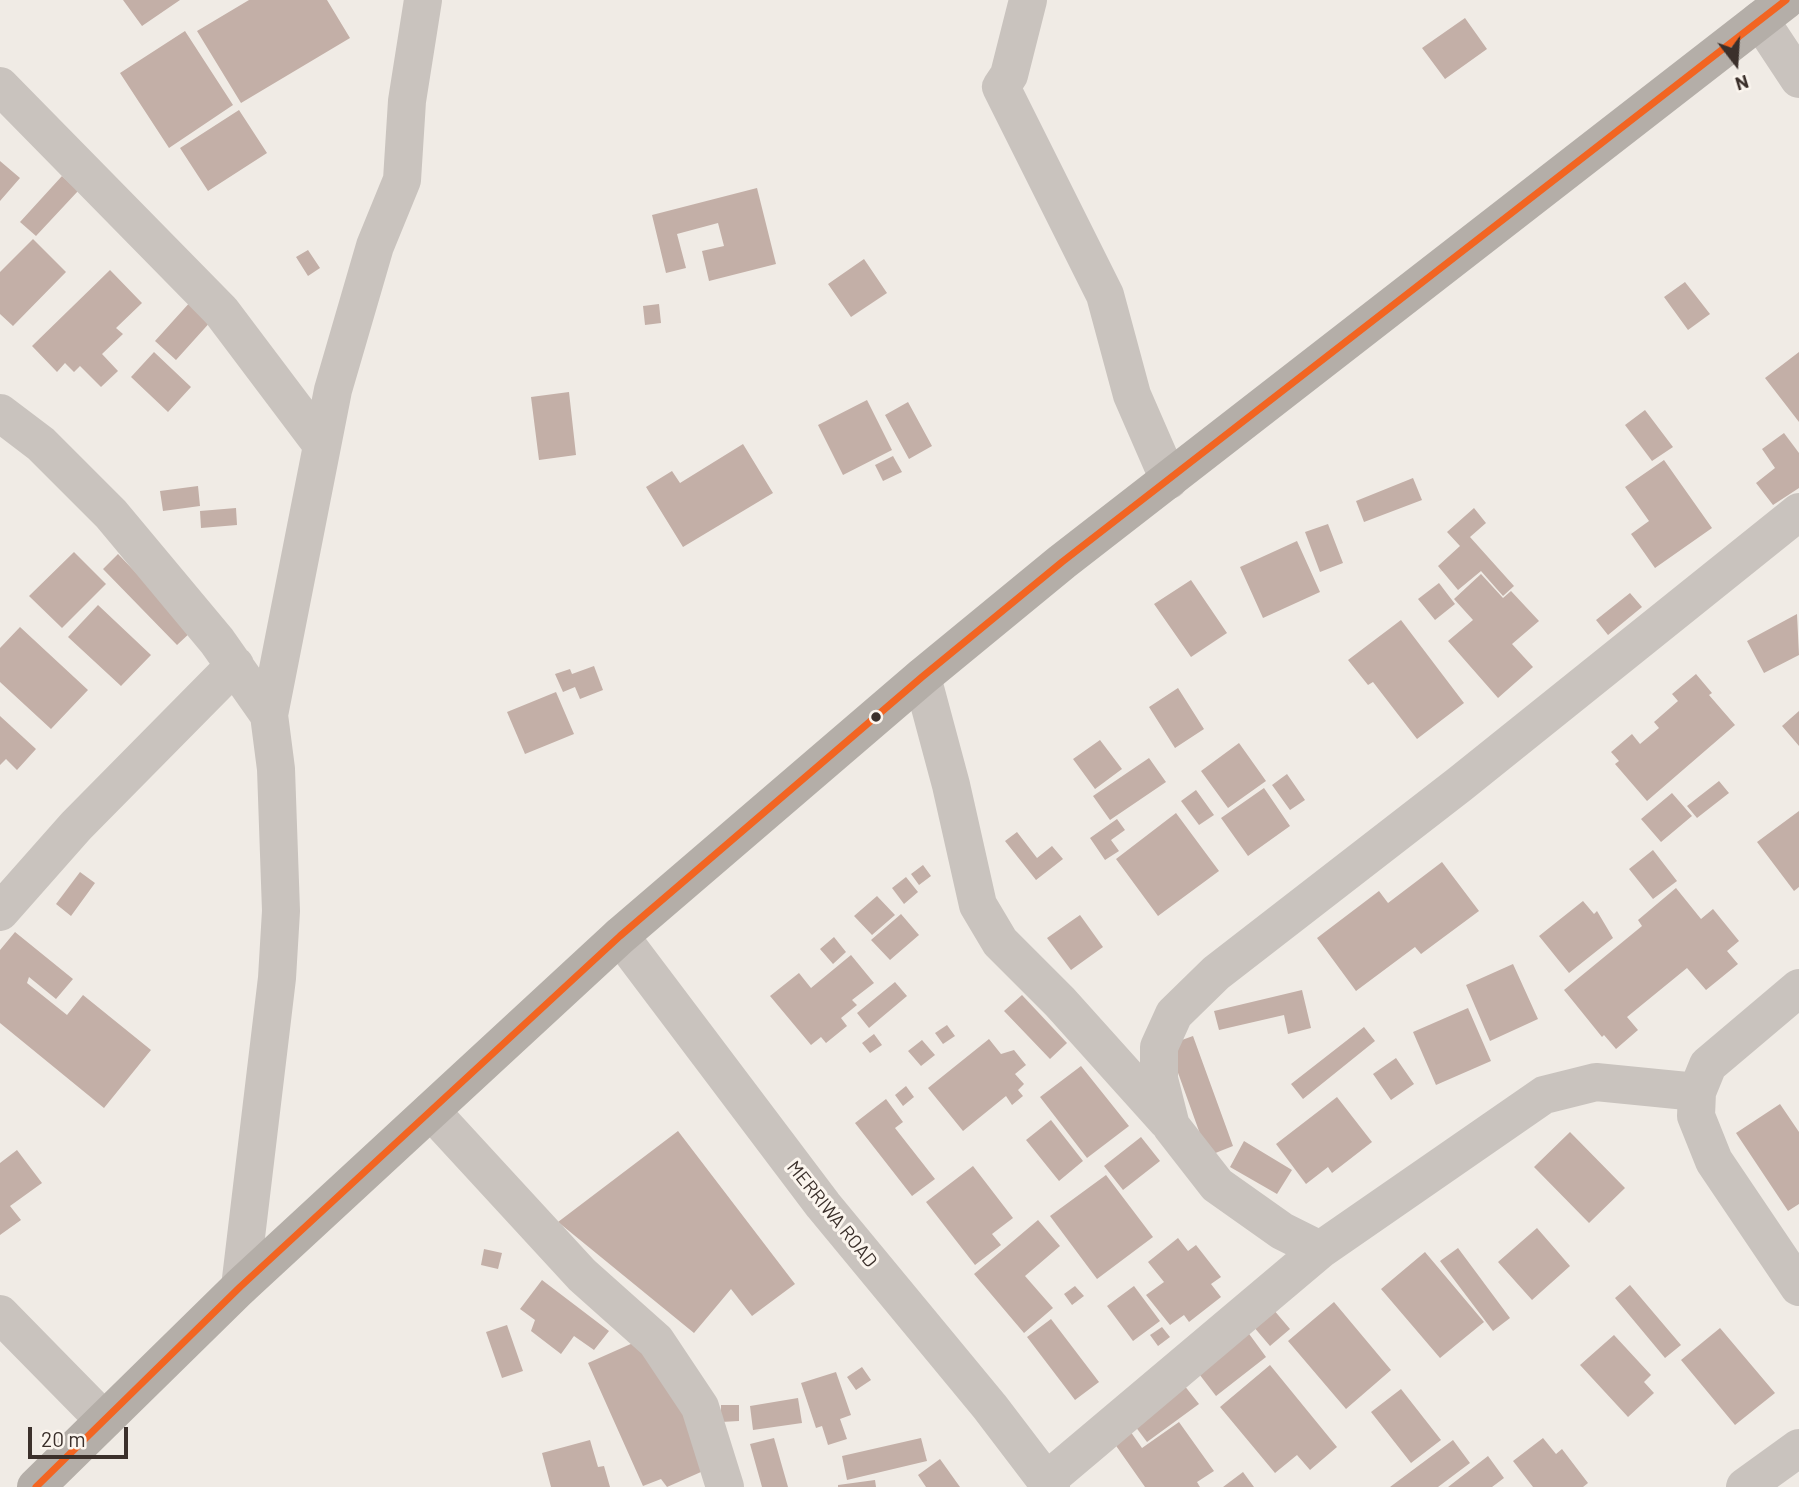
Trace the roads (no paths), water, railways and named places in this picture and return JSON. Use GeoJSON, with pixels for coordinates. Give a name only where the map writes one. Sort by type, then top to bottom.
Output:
{"type":"FeatureCollection","features":[{"type":"Feature","properties":{"kind":"highway"},"geometry":{"type":"LineString","coordinates":[[36,1487],[240,1287],[620,936],[922,677],[1062,562],[1773,10]]}},
{"type":"Feature","properties":{"kind":"street"},"geometry":{"type":"LineString","coordinates":[[240,1287],[277,978],[281,911],[276,769],[269,715],[322,445],[352,321],[375,246],[402,180],[408,101],[423,0]]}},
{"type":"Feature","properties":{"kind":"street"},"geometry":{"type":"LineString","coordinates":[[1028,0],[1009,75],[1001,87],[1105,295],[1132,394],[1169,480]]}},
{"type":"Feature","properties":{"kind":"street"},"geometry":{"type":"LineString","coordinates":[[1773,10],[1799,79]]}},
{"type":"Feature","properties":{"kind":"street"},"geometry":{"type":"LineString","coordinates":[[0,86],[221,310],[322,445]]}},
{"type":"Feature","properties":{"kind":"street"},"geometry":{"type":"LineString","coordinates":[[0,413],[41,444],[111,514],[235,665],[269,715]]}},
{"type":"Feature","properties":{"kind":"street"},"geometry":{"type":"LineString","coordinates":[[1171,1126],[1159,1079],[1159,1047],[1174,1014],[1216,974],[1794,524]]}},
{"type":"Feature","properties":{"kind":"street"},"geometry":{"type":"LineString","coordinates":[[0,912],[76,825],[235,665]]}},
{"type":"Feature","properties":{"kind":"street"},"geometry":{"type":"LineString","coordinates":[[922,677],[954,797],[978,905],[1000,942],[1060,1002],[1171,1126],[1217,1185],[1282,1231],[1320,1251]]}},
{"type":"Feature","properties":{"kind":"street","name":"MERRIWA ROAD"},"geometry":{"type":"LineString","coordinates":[[620,936],[822,1205],[990,1407],[1048,1484]]}},
{"type":"Feature","properties":{"kind":"street"},"geometry":{"type":"LineString","coordinates":[[1799,988],[1709,1065],[1697,1092],[1696,1116],[1714,1161],[1799,1287]]}},
{"type":"Feature","properties":{"kind":"street"},"geometry":{"type":"LineString","coordinates":[[1048,1484],[1320,1251],[1544,1095],[1596,1082],[1697,1092]]}},
{"type":"Feature","properties":{"kind":"street"},"geometry":{"type":"LineString","coordinates":[[431,1111],[582,1275],[656,1341],[699,1407],[725,1487]]}},
{"type":"Feature","properties":{"kind":"street"},"geometry":{"type":"LineString","coordinates":[[0,1314],[104,1420]]}},
{"type":"Feature","properties":{"kind":"street"},"geometry":{"type":"LineString","coordinates":[[1745,1487],[1799,1448]]}}]}
